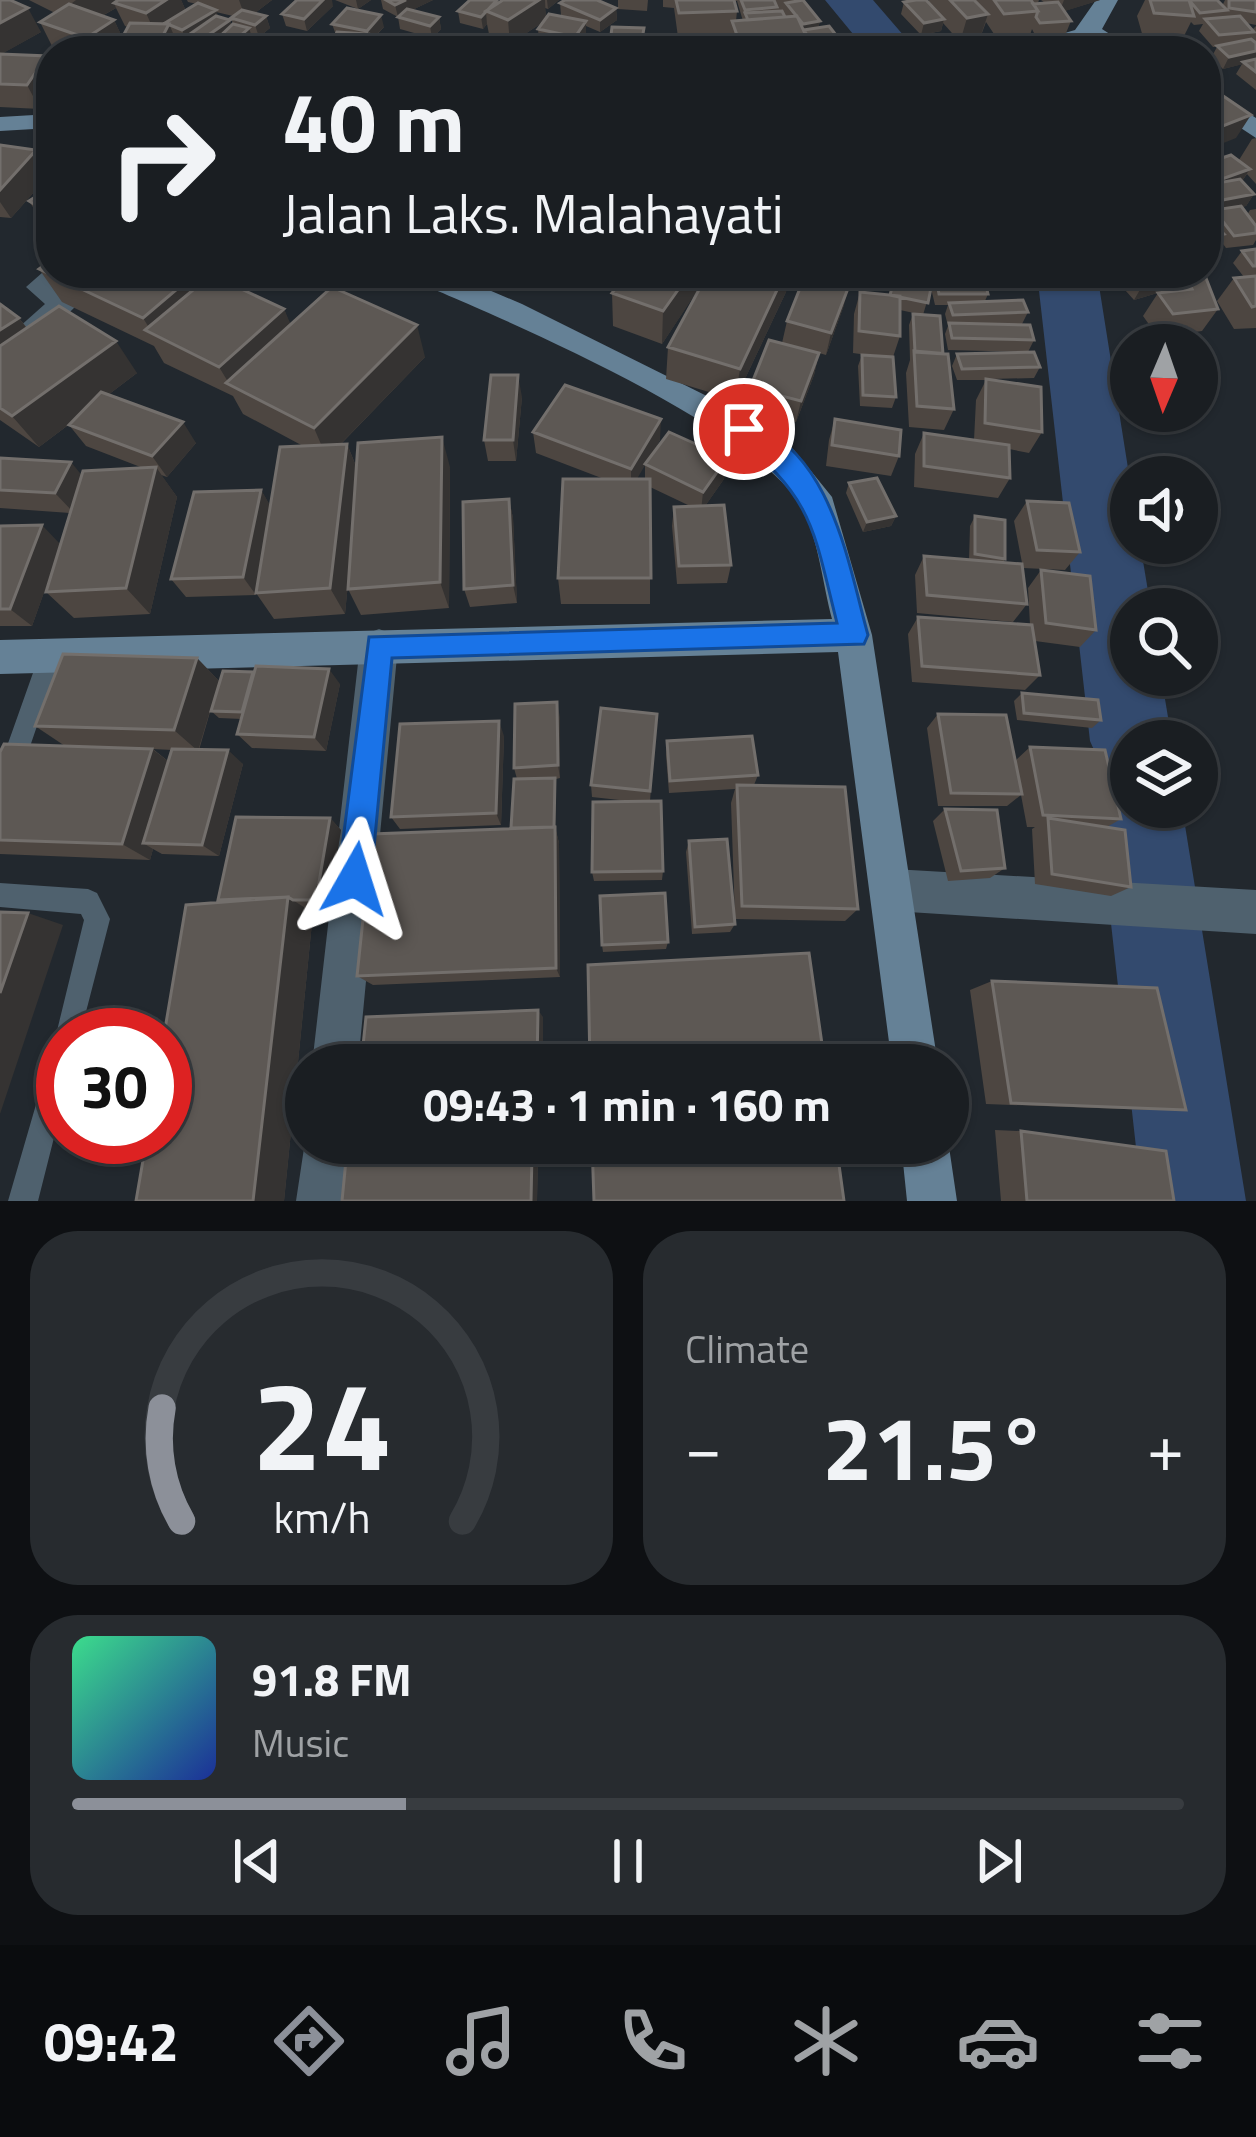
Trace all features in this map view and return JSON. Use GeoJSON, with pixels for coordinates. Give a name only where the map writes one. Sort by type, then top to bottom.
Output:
{"type":"FeatureCollection","features":[{"type":"Feature","properties":{"kind":"street"},"geometry":{"type":"LineString","coordinates":[[1084,36],[1092,32],[1107,0]]}},
{"type":"Feature","properties":{"kind":"street"},"geometry":{"type":"LineString","coordinates":[[1092,32],[1099,36]]}},
{"type":"Feature","properties":{"kind":"street"},"geometry":{"type":"LineString","coordinates":[[1221,104],[1256,130]]}},
{"type":"Feature","properties":{"kind":"street"},"geometry":{"type":"LineString","coordinates":[[0,124],[36,122]]}},
{"type":"Feature","properties":{"kind":"street"},"geometry":{"type":"LineString","coordinates":[[0,362],[64,303],[42,288]]}},
{"type":"Feature","properties":{"kind":"street"},"geometry":{"type":"LineString","coordinates":[[458,288],[512,310],[744,429],[782,459],[820,507],[854,635],[912,1044]]}},
{"type":"Feature","properties":{"kind":"street"},"geometry":{"type":"LineString","coordinates":[[0,657],[854,635]]}},
{"type":"Feature","properties":{"kind":"street"},"geometry":{"type":"LineString","coordinates":[[337,1044],[379,646]]}},
{"type":"Feature","properties":{"kind":"street"},"geometry":{"type":"LineString","coordinates":[[892,890],[1243,912]]}},
{"type":"Feature","properties":{"kind":"street"},"geometry":{"type":"LineString","coordinates":[[321,1201],[325,1164]]}},
{"type":"Feature","properties":{"kind":"street"},"geometry":{"type":"LineString","coordinates":[[928,1164],[932,1201]]}},
{"type":"Feature","properties":{"kind":"lane"},"geometry":{"type":"LineString","coordinates":[[0,799],[50,656]]}},
{"type":"Feature","properties":{"kind":"lane"},"geometry":{"type":"LineString","coordinates":[[0,895],[88,902],[97,919],[74,1008]]}},
{"type":"Feature","properties":{"kind":"lane"},"geometry":{"type":"LineString","coordinates":[[23,1201],[36,1152]]}},
{"type":"Feature","properties":{"kind":"building"},"geometry":{"type":"Polygon","coordinates":[[[0,0],[10,0],[28,8],[0,23],[0,0]]]}},
{"type":"Feature","properties":{"kind":"building"},"geometry":{"type":"Polygon","coordinates":[[[166,0],[146,13],[114,3],[166,0]]]}},
{"type":"Feature","properties":{"kind":"building"},"geometry":{"type":"Polygon","coordinates":[[[297,0],[323,0],[304,19],[282,14],[297,0]]]}},
{"type":"Feature","properties":{"kind":"building"},"geometry":{"type":"Polygon","coordinates":[[[470,0],[497,0],[481,17],[458,11],[470,0]]]}},
{"type":"Feature","properties":{"kind":"building"},"geometry":{"type":"Polygon","coordinates":[[[503,0],[539,0],[508,20],[486,11],[503,0]]]}},
{"type":"Feature","properties":{"kind":"building"},"geometry":{"type":"Polygon","coordinates":[[[597,0],[616,8],[600,20],[560,3],[597,0]]]}},
{"type":"Feature","properties":{"kind":"building"},"geometry":{"type":"Polygon","coordinates":[[[676,0],[734,0],[737,11],[679,13],[676,0]]]}},
{"type":"Feature","properties":{"kind":"building"},"geometry":{"type":"Polygon","coordinates":[[[741,0],[774,0],[777,7],[745,10],[741,0]]]}},
{"type":"Feature","properties":{"kind":"building"},"geometry":{"type":"Polygon","coordinates":[[[803,0],[820,21],[803,24],[786,3],[803,0]]]}},
{"type":"Feature","properties":{"kind":"building"},"geometry":{"type":"Polygon","coordinates":[[[926,0],[944,19],[924,23],[904,2],[926,0]]]}},
{"type":"Feature","properties":{"kind":"building"},"geometry":{"type":"Polygon","coordinates":[[[950,0],[974,0],[988,14],[967,18],[950,0]]]}},
{"type":"Feature","properties":{"kind":"building"},"geometry":{"type":"Polygon","coordinates":[[[994,0],[1031,0],[1038,11],[1004,14],[994,0]]]}},
{"type":"Feature","properties":{"kind":"building"},"geometry":{"type":"Polygon","coordinates":[[[1150,0],[1189,0],[1194,16],[1154,13],[1150,0]]]}},
{"type":"Feature","properties":{"kind":"building"},"geometry":{"type":"Polygon","coordinates":[[[1189,0],[1217,0],[1227,10],[1200,13],[1189,0]]]}},
{"type":"Feature","properties":{"kind":"building"},"geometry":{"type":"Polygon","coordinates":[[[1229,0],[1256,0],[1256,12],[1229,8],[1229,0]]]}},
{"type":"Feature","properties":{"kind":"building"},"geometry":{"type":"Polygon","coordinates":[[[1058,2],[1071,21],[1040,23],[1033,4],[1058,2]]]}},
{"type":"Feature","properties":{"kind":"building"},"geometry":{"type":"Polygon","coordinates":[[[198,3],[216,10],[182,30],[165,23],[198,3]]]}},
{"type":"Feature","properties":{"kind":"building"},"geometry":{"type":"Polygon","coordinates":[[[69,4],[114,20],[89,36],[40,22],[69,4]]]}},
{"type":"Feature","properties":{"kind":"building"},"geometry":{"type":"Polygon","coordinates":[[[347,8],[381,15],[367,31],[332,24],[347,8]]]}},
{"type":"Feature","properties":{"kind":"building"},"geometry":{"type":"Polygon","coordinates":[[[407,9],[439,17],[430,26],[398,17],[407,9]]]}},
{"type":"Feature","properties":{"kind":"building"},"geometry":{"type":"Polygon","coordinates":[[[242,10],[266,16],[255,25],[231,18],[242,10]]]}},
{"type":"Feature","properties":{"kind":"building"},"geometry":{"type":"Polygon","coordinates":[[[782,11],[785,17],[748,20],[745,13],[782,11]]]}},
{"type":"Feature","properties":{"kind":"building"},"geometry":{"type":"Polygon","coordinates":[[[549,14],[586,21],[576,36],[538,29],[549,14]]]}},
{"type":"Feature","properties":{"kind":"building"},"geometry":{"type":"Polygon","coordinates":[[[216,16],[230,20],[207,36],[190,34],[216,16]]]}},
{"type":"Feature","properties":{"kind":"building"},"geometry":{"type":"Polygon","coordinates":[[[797,16],[806,36],[737,36],[732,21],[797,16]]]}},
{"type":"Feature","properties":{"kind":"building"},"geometry":{"type":"Polygon","coordinates":[[[1240,16],[1254,32],[1219,35],[1205,19],[1240,16]]]}},
{"type":"Feature","properties":{"kind":"building"},"geometry":{"type":"Polygon","coordinates":[[[130,23],[169,24],[163,36],[123,36],[130,23]]]}},
{"type":"Feature","properties":{"kind":"building"},"geometry":{"type":"Polygon","coordinates":[[[233,24],[249,28],[240,36],[220,36],[233,24]]]}},
{"type":"Feature","properties":{"kind":"building"},"geometry":{"type":"Polygon","coordinates":[[[829,26],[837,36],[808,36],[804,30],[829,26]]]}},
{"type":"Feature","properties":{"kind":"building"},"geometry":{"type":"Polygon","coordinates":[[[612,27],[644,28],[643,36],[602,36],[611,35],[612,27]]]}},
{"type":"Feature","properties":{"kind":"building"},"geometry":{"type":"Polygon","coordinates":[[[337,32],[368,34],[367,36],[335,36],[337,32]]]}},
{"type":"Feature","properties":{"kind":"building"},"geometry":{"type":"Polygon","coordinates":[[[1251,39],[1256,51],[1229,57],[1221,45],[1251,39]]]}},
{"type":"Feature","properties":{"kind":"building"},"geometry":{"type":"Polygon","coordinates":[[[0,54],[36,56],[36,72],[27,85],[0,84],[0,54]]]}},
{"type":"Feature","properties":{"kind":"building"},"geometry":{"type":"Polygon","coordinates":[[[1221,94],[1251,115],[1221,127],[1221,94]]]}},
{"type":"Feature","properties":{"kind":"building"},"geometry":{"type":"Polygon","coordinates":[[[0,145],[36,150],[0,190],[0,145]]]}},
{"type":"Feature","properties":{"kind":"building"},"geometry":{"type":"Polygon","coordinates":[[[1231,155],[1250,169],[1222,179],[1221,158],[1231,155]]]}},
{"type":"Feature","properties":{"kind":"building"},"geometry":{"type":"Polygon","coordinates":[[[1240,179],[1254,194],[1221,200],[1221,182],[1240,179]]]}},
{"type":"Feature","properties":{"kind":"building"},"geometry":{"type":"Polygon","coordinates":[[[1241,206],[1256,233],[1234,236],[1221,219],[1221,209],[1241,206]]]}},
{"type":"Feature","properties":{"kind":"building"},"geometry":{"type":"Polygon","coordinates":[[[1256,249],[1256,266],[1253,266],[1242,251],[1256,249]]]}},
{"type":"Feature","properties":{"kind":"building"},"geometry":{"type":"Polygon","coordinates":[[[1256,276],[1256,306],[1252,307],[1234,278],[1256,276]]]}},
{"type":"Feature","properties":{"kind":"building"},"geometry":{"type":"Polygon","coordinates":[[[79,288],[178,288],[143,318],[79,288]]]}},
{"type":"Feature","properties":{"kind":"building"},"geometry":{"type":"Polygon","coordinates":[[[195,288],[239,288],[284,309],[219,367],[145,330],[195,288]]]}},
{"type":"Feature","properties":{"kind":"building"},"geometry":{"type":"Polygon","coordinates":[[[331,288],[417,325],[314,428],[226,383],[331,288]]]}},
{"type":"Feature","properties":{"kind":"building"},"geometry":{"type":"Polygon","coordinates":[[[616,288],[679,288],[663,311],[612,293],[616,288]]]}},
{"type":"Feature","properties":{"kind":"building"},"geometry":{"type":"Polygon","coordinates":[[[700,288],[778,288],[740,369],[668,347],[700,288]]]}},
{"type":"Feature","properties":{"kind":"building"},"geometry":{"type":"Polygon","coordinates":[[[800,288],[848,288],[831,333],[787,321],[800,288]]]}},
{"type":"Feature","properties":{"kind":"building"},"geometry":{"type":"Polygon","coordinates":[[[892,288],[931,288],[928,303],[890,295],[892,288]]]}},
{"type":"Feature","properties":{"kind":"building"},"geometry":{"type":"Polygon","coordinates":[[[938,288],[986,288],[988,294],[939,294],[938,288]]]}},
{"type":"Feature","properties":{"kind":"building"},"geometry":{"type":"Polygon","coordinates":[[[1210,288],[1218,309],[1173,314],[1158,293],[1210,288]]]}},
{"type":"Feature","properties":{"kind":"building"},"geometry":{"type":"Polygon","coordinates":[[[860,292],[900,296],[900,336],[859,331],[860,292]]]}},
{"type":"Feature","properties":{"kind":"building"},"geometry":{"type":"Polygon","coordinates":[[[1023,300],[1028,312],[953,315],[949,303],[1023,300]]]}},
{"type":"Feature","properties":{"kind":"building"},"geometry":{"type":"Polygon","coordinates":[[[0,304],[19,318],[0,330],[0,304]]]}},
{"type":"Feature","properties":{"kind":"building"},"geometry":{"type":"Polygon","coordinates":[[[59,306],[116,341],[12,416],[0,408],[0,346],[59,306]]]}},
{"type":"Feature","properties":{"kind":"building"},"geometry":{"type":"Polygon","coordinates":[[[913,314],[940,316],[943,354],[915,352],[913,314]]]}},
{"type":"Feature","properties":{"kind":"building"},"geometry":{"type":"Polygon","coordinates":[[[949,323],[1030,325],[1034,340],[952,338],[949,323]]]}},
{"type":"Feature","properties":{"kind":"building"},"geometry":{"type":"Polygon","coordinates":[[[769,340],[819,353],[801,401],[750,388],[769,340]]]}},
{"type":"Feature","properties":{"kind":"building"},"geometry":{"type":"Polygon","coordinates":[[[914,351],[948,354],[954,409],[917,406],[914,351]]]}},
{"type":"Feature","properties":{"kind":"building"},"geometry":{"type":"Polygon","coordinates":[[[1034,352],[1040,367],[962,369],[957,354],[1034,352]]]}},
{"type":"Feature","properties":{"kind":"building"},"geometry":{"type":"Polygon","coordinates":[[[862,355],[893,357],[896,397],[863,395],[862,355]]]}},
{"type":"Feature","properties":{"kind":"building"},"geometry":{"type":"Polygon","coordinates":[[[491,375],[518,375],[513,440],[484,440],[491,375]]]}},
{"type":"Feature","properties":{"kind":"building"},"geometry":{"type":"Polygon","coordinates":[[[986,379],[1041,387],[1042,432],[985,423],[986,379]]]}},
{"type":"Feature","properties":{"kind":"building"},"geometry":{"type":"Polygon","coordinates":[[[565,385],[661,419],[631,469],[533,432],[565,385]]]}},
{"type":"Feature","properties":{"kind":"building"},"geometry":{"type":"Polygon","coordinates":[[[101,392],[183,422],[152,456],[69,425],[101,392]]]}},
{"type":"Feature","properties":{"kind":"building"},"geometry":{"type":"Polygon","coordinates":[[[835,419],[901,430],[899,456],[832,445],[835,419]]]}},
{"type":"Feature","properties":{"kind":"building"},"geometry":{"type":"Polygon","coordinates":[[[669,432],[727,458],[703,492],[645,464],[669,432]]]}},
{"type":"Feature","properties":{"kind":"building"},"geometry":{"type":"Polygon","coordinates":[[[924,433],[1009,445],[1010,478],[924,466],[924,433]]]}},
{"type":"Feature","properties":{"kind":"building"},"geometry":{"type":"Polygon","coordinates":[[[442,437],[440,582],[348,589],[358,443],[442,437]]]}},
{"type":"Feature","properties":{"kind":"building"},"geometry":{"type":"Polygon","coordinates":[[[347,444],[330,588],[256,593],[280,447],[347,444]]]}},
{"type":"Feature","properties":{"kind":"building"},"geometry":{"type":"Polygon","coordinates":[[[0,458],[71,462],[55,493],[0,490],[0,458]]]}},
{"type":"Feature","properties":{"kind":"building"},"geometry":{"type":"Polygon","coordinates":[[[156,467],[126,588],[46,592],[83,471],[156,467]]]}},
{"type":"Feature","properties":{"kind":"building"},"geometry":{"type":"Polygon","coordinates":[[[877,478],[896,516],[867,522],[849,483],[877,478]]]}},
{"type":"Feature","properties":{"kind":"building"},"geometry":{"type":"Polygon","coordinates":[[[563,479],[650,479],[651,578],[558,578],[563,479]]]}},
{"type":"Feature","properties":{"kind":"building"},"geometry":{"type":"Polygon","coordinates":[[[261,490],[243,577],[171,579],[194,492],[261,490]]]}},
{"type":"Feature","properties":{"kind":"building"},"geometry":{"type":"Polygon","coordinates":[[[509,499],[513,585],[464,589],[463,502],[509,499]]]}},
{"type":"Feature","properties":{"kind":"building"},"geometry":{"type":"Polygon","coordinates":[[[1027,501],[1069,503],[1080,552],[1037,550],[1027,501]]]}},
{"type":"Feature","properties":{"kind":"building"},"geometry":{"type":"Polygon","coordinates":[[[724,505],[731,565],[679,566],[674,507],[724,505]]]}},
{"type":"Feature","properties":{"kind":"building"},"geometry":{"type":"Polygon","coordinates":[[[975,516],[1005,520],[1005,559],[975,554],[975,516]]]}},
{"type":"Feature","properties":{"kind":"building"},"geometry":{"type":"Polygon","coordinates":[[[42,525],[10,609],[0,609],[0,526],[42,525]]]}},
{"type":"Feature","properties":{"kind":"building"},"geometry":{"type":"Polygon","coordinates":[[[924,556],[1022,564],[1027,604],[927,595],[924,556]]]}},
{"type":"Feature","properties":{"kind":"building"},"geometry":{"type":"Polygon","coordinates":[[[1041,570],[1090,576],[1096,630],[1046,623],[1041,570]]]}},
{"type":"Feature","properties":{"kind":"building"},"geometry":{"type":"Polygon","coordinates":[[[918,617],[1032,625],[1040,675],[922,666],[918,617]]]}},
{"type":"Feature","properties":{"kind":"building"},"geometry":{"type":"Polygon","coordinates":[[[63,654],[197,658],[174,730],[35,726],[63,654]]]}},
{"type":"Feature","properties":{"kind":"building"},"geometry":{"type":"Polygon","coordinates":[[[256,666],[329,669],[314,737],[237,734],[256,666]]]}},
{"type":"Feature","properties":{"kind":"building"},"geometry":{"type":"Polygon","coordinates":[[[223,671],[253,672],[242,712],[211,711],[223,671]]]}},
{"type":"Feature","properties":{"kind":"building"},"geometry":{"type":"Polygon","coordinates":[[[1022,693],[1098,700],[1101,720],[1024,713],[1022,693]]]}},
{"type":"Feature","properties":{"kind":"building"},"geometry":{"type":"Polygon","coordinates":[[[557,702],[558,765],[514,768],[515,704],[557,702]]]}},
{"type":"Feature","properties":{"kind":"building"},"geometry":{"type":"Polygon","coordinates":[[[601,708],[657,714],[650,791],[591,785],[601,708]]]}},
{"type":"Feature","properties":{"kind":"building"},"geometry":{"type":"Polygon","coordinates":[[[938,714],[1006,715],[1022,794],[951,793],[938,714]]]}},
{"type":"Feature","properties":{"kind":"building"},"geometry":{"type":"Polygon","coordinates":[[[499,721],[496,813],[391,817],[400,724],[499,721]]]}},
{"type":"Feature","properties":{"kind":"building"},"geometry":{"type":"Polygon","coordinates":[[[752,736],[758,775],[670,781],[667,741],[752,736]]]}},
{"type":"Feature","properties":{"kind":"building"},"geometry":{"type":"Polygon","coordinates":[[[4,744],[152,749],[122,844],[0,840],[0,752],[4,744]]]}},
{"type":"Feature","properties":{"kind":"building"},"geometry":{"type":"Polygon","coordinates":[[[1030,747],[1105,750],[1110,818],[1043,815],[1030,747]]]}},
{"type":"Feature","properties":{"kind":"building"},"geometry":{"type":"Polygon","coordinates":[[[172,749],[228,750],[202,845],[143,843],[172,749]]]}},
{"type":"Feature","properties":{"kind":"building"},"geometry":{"type":"Polygon","coordinates":[[[555,778],[554,827],[511,828],[514,779],[555,778]]]}},
{"type":"Feature","properties":{"kind":"building"},"geometry":{"type":"Polygon","coordinates":[[[737,785],[845,787],[858,909],[742,906],[737,785]]]}},
{"type":"Feature","properties":{"kind":"building"},"geometry":{"type":"Polygon","coordinates":[[[661,801],[663,871],[592,872],[593,802],[661,801]]]}},
{"type":"Feature","properties":{"kind":"building"},"geometry":{"type":"Polygon","coordinates":[[[945,809],[997,810],[1005,868],[961,871],[945,809]]]}},
{"type":"Feature","properties":{"kind":"building"},"geometry":{"type":"Polygon","coordinates":[[[236,817],[330,818],[316,900],[218,900],[236,817]]]}},
{"type":"Feature","properties":{"kind":"building"},"geometry":{"type":"Polygon","coordinates":[[[1048,818],[1125,830],[1131,887],[1052,874],[1048,818]]]}},
{"type":"Feature","properties":{"kind":"building"},"geometry":{"type":"Polygon","coordinates":[[[555,827],[556,968],[357,976],[372,834],[555,827]]]}},
{"type":"Feature","properties":{"kind":"building"},"geometry":{"type":"Polygon","coordinates":[[[727,839],[735,924],[695,927],[689,841],[727,839]]]}},
{"type":"Feature","properties":{"kind":"building"},"geometry":{"type":"Polygon","coordinates":[[[665,893],[668,942],[602,945],[600,896],[665,893]]]}},
{"type":"Feature","properties":{"kind":"building"},"geometry":{"type":"Polygon","coordinates":[[[288,897],[253,1201],[136,1201],[142,1164],[192,1164],[192,1008],[169,1008],[186,905],[288,897]]]}},
{"type":"Feature","properties":{"kind":"building"},"geometry":{"type":"Polygon","coordinates":[[[0,912],[28,913],[0,993],[0,912]]]}},
{"type":"Feature","properties":{"kind":"building"},"geometry":{"type":"Polygon","coordinates":[[[809,953],[822,1044],[590,1044],[588,965],[809,953]]]}},
{"type":"Feature","properties":{"kind":"building"},"geometry":{"type":"Polygon","coordinates":[[[992,981],[1157,988],[1186,1110],[1011,1103],[992,981]]]}},
{"type":"Feature","properties":{"kind":"building"},"geometry":{"type":"Polygon","coordinates":[[[538,1010],[537,1044],[363,1044],[366,1017],[538,1010]]]}},
{"type":"Feature","properties":{"kind":"building"},"geometry":{"type":"Polygon","coordinates":[[[1021,1131],[1166,1151],[1174,1201],[1027,1201],[1021,1131]]]}},
{"type":"Feature","properties":{"kind":"building"},"geometry":{"type":"Polygon","coordinates":[[[346,1164],[532,1164],[531,1201],[342,1201],[346,1164]]]}},
{"type":"Feature","properties":{"kind":"building"},"geometry":{"type":"Polygon","coordinates":[[[593,1164],[839,1164],[844,1201],[594,1201],[593,1164]]]}},
{"type":"Feature","properties":{"kind":"waterway"},"geometry":{"type":"LineString","coordinates":[[848,0],[880,36]]}},
{"type":"Feature","properties":{"kind":"waterway"},"geometry":{"type":"LineString","coordinates":[[1069,288],[1128,720]]}},
{"type":"Feature","properties":{"kind":"waterway"},"geometry":{"type":"LineString","coordinates":[[1143,828],[1194,1201]]}},
{"type":"Feature","properties":{"kind":"route"},"geometry":{"type":"LineString","coordinates":[[355,879],[379,646],[854,635],[820,507],[782,459],[744,429]]}}]}
